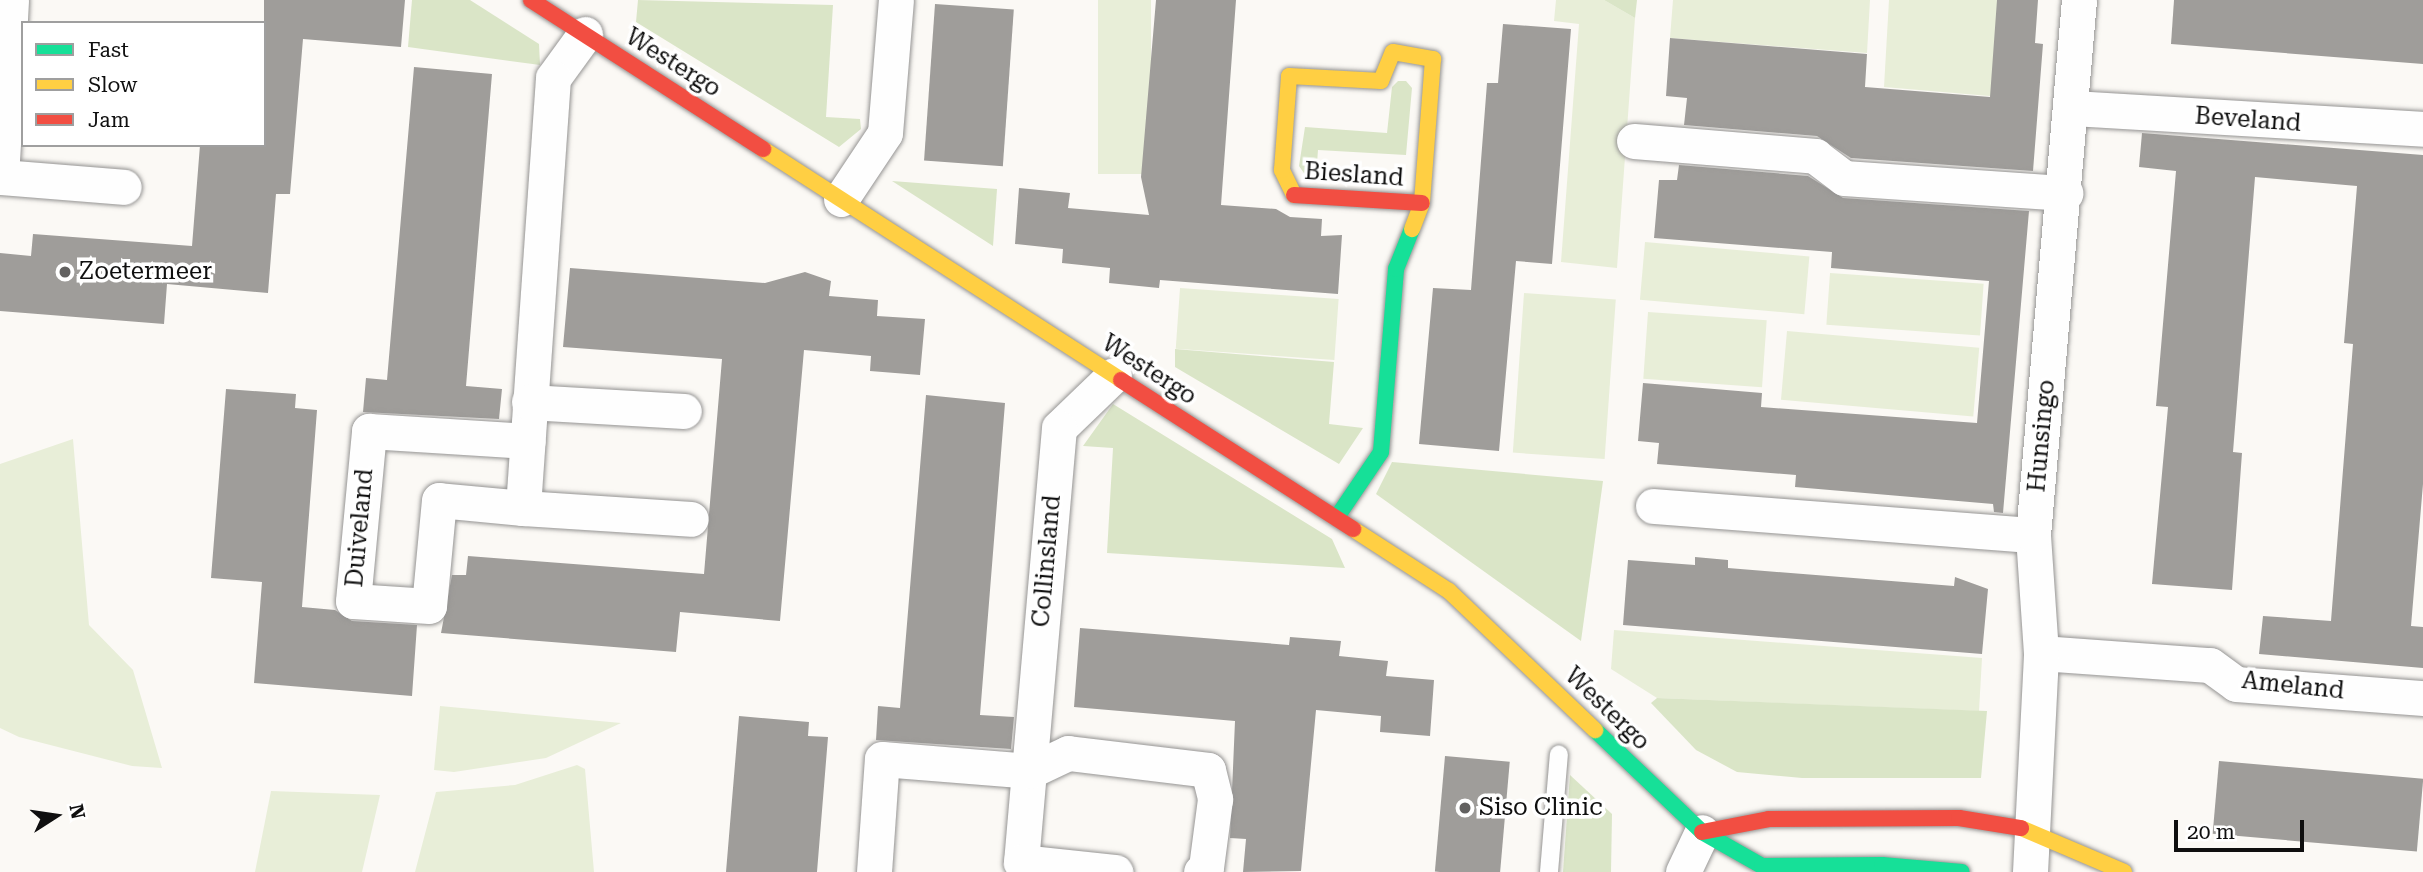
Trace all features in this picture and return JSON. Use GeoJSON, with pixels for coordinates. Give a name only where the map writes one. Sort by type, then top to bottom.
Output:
{"type":"FeatureCollection","features":[{"type":"Feature","properties":{"kind":"street"},"geometry":{"type":"LineString","coordinates":[[11,0],[15,70],[2,111],[1,177],[124,187]]}},
{"type":"Feature","properties":{"kind":"street","name":"Westergo"},"geometry":{"type":"LineString","coordinates":[[531,0],[1449,591],[1702,832],[1762,866],[1882,865],[1962,872]]}},
{"type":"Feature","properties":{"kind":"street"},"geometry":{"type":"LineString","coordinates":[[841,199],[886,133],[896,0]]}},
{"type":"Feature","properties":{"kind":"street","name":"Hunsingo"},"geometry":{"type":"LineString","coordinates":[[2030,872],[2041,653],[2033,535],[2073,108],[2079,0]]}},
{"type":"Feature","properties":{"kind":"street"},"geometry":{"type":"LineString","coordinates":[[523,508],[553,78],[585,34]]}},
{"type":"Feature","properties":{"kind":"street","name":"Biesland"},"geometry":{"type":"LineString","coordinates":[[1337,517],[1381,452],[1396,270],[1422,203],[1433,59],[1393,52],[1381,81],[1289,76],[1282,170],[1292,195],[1422,203]]}},
{"type":"Feature","properties":{"kind":"street","name":"Beveland"},"geometry":{"type":"LineString","coordinates":[[2073,108],[2423,130]]}},
{"type":"Feature","properties":{"kind":"street"},"geometry":{"type":"LineString","coordinates":[[1634,141],[1815,156],[1844,178],[2065,193]]}},
{"type":"Feature","properties":{"kind":"street","name":"Collinsland"},"geometry":{"type":"LineString","coordinates":[[1114,375],[1059,428],[1021,862],[1115,872]]}},
{"type":"Feature","properties":{"kind":"street"},"geometry":{"type":"LineString","coordinates":[[529,402],[684,411]]}},
{"type":"Feature","properties":{"kind":"street","name":"Duiveland"},"geometry":{"type":"LineString","coordinates":[[528,441],[369,431],[353,601],[429,606],[439,500],[691,519]]}},
{"type":"Feature","properties":{"kind":"street"},"geometry":{"type":"LineString","coordinates":[[1653,506],[2033,535]]}},
{"type":"Feature","properties":{"kind":"street","name":"Ameland"},"geometry":{"type":"LineString","coordinates":[[2041,653],[2210,666],[2236,684],[2423,698]]}},
{"type":"Feature","properties":{"kind":"street"},"geometry":{"type":"LineString","coordinates":[[874,872],[881,759],[1030,771],[1068,753],[1208,770],[1215,799],[1206,867],[1200,872]]}},
{"type":"Feature","properties":{"kind":"street"},"geometry":{"type":"LineString","coordinates":[[1683,872],[1702,832],[1769,819],[1886,815],[1959,818],[2032,830],[2124,872]]}},
{"type":"Feature","properties":{"kind":"lane"},"geometry":{"type":"LineString","coordinates":[[1549,872],[1559,754]]}},
{"type":"Feature","properties":{"kind":"green space"},"geometry":{"type":"Polygon","coordinates":[[[412,0],[470,0],[539,44],[540,65],[408,47],[412,0]]]}},
{"type":"Feature","properties":{"kind":"green space"},"geometry":{"type":"Polygon","coordinates":[[[638,0],[833,5],[826,117],[860,119],[861,129],[839,147],[636,22],[638,0]]]}},
{"type":"Feature","properties":{"kind":"green space"},"geometry":{"type":"Polygon","coordinates":[[[1098,0],[1151,0],[1151,174],[1098,174],[1098,0]]]}},
{"type":"Feature","properties":{"kind":"green space"},"geometry":{"type":"Polygon","coordinates":[[[1556,0],[1604,0],[1635,18],[1617,268],[1561,262],[1579,24],[1554,21],[1556,0]]]}},
{"type":"Feature","properties":{"kind":"green space"},"geometry":{"type":"Polygon","coordinates":[[[1604,0],[1637,0],[1635,18],[1604,0]]]}},
{"type":"Feature","properties":{"kind":"green space"},"geometry":{"type":"Polygon","coordinates":[[[1673,0],[1870,0],[1867,53],[1670,38],[1673,0]]]}},
{"type":"Feature","properties":{"kind":"green space"},"geometry":{"type":"Polygon","coordinates":[[[1889,0],[1997,0],[2001,97],[1884,87],[1889,0]]]}},
{"type":"Feature","properties":{"kind":"green space"},"geometry":{"type":"Polygon","coordinates":[[[1398,81],[1406,81],[1412,88],[1406,155],[1318,150],[1316,177],[1306,176],[1299,166],[1305,127],[1387,133],[1392,87],[1398,81]]]}},
{"type":"Feature","properties":{"kind":"green space"},"geometry":{"type":"Polygon","coordinates":[[[892,181],[997,189],[993,246],[892,181]]]}},
{"type":"Feature","properties":{"kind":"green space"},"geometry":{"type":"Polygon","coordinates":[[[1645,242],[1809,256],[1804,314],[1640,300],[1645,242]]]}},
{"type":"Feature","properties":{"kind":"green space"},"geometry":{"type":"Polygon","coordinates":[[[1830,273],[1984,284],[1980,336],[1826,325],[1830,273]]]}},
{"type":"Feature","properties":{"kind":"green space"},"geometry":{"type":"Polygon","coordinates":[[[1180,288],[1339,299],[1334,360],[1176,349],[1180,288]]]}},
{"type":"Feature","properties":{"kind":"green space"},"geometry":{"type":"Polygon","coordinates":[[[1524,293],[1616,299],[1605,459],[1513,453],[1524,293]]]}},
{"type":"Feature","properties":{"kind":"green space"},"geometry":{"type":"Polygon","coordinates":[[[1648,312],[1767,320],[1762,387],[1643,379],[1648,312]]]}},
{"type":"Feature","properties":{"kind":"green space"},"geometry":{"type":"Polygon","coordinates":[[[1787,331],[1979,348],[1973,417],[1781,400],[1787,331]]]}},
{"type":"Feature","properties":{"kind":"green space"},"geometry":{"type":"Polygon","coordinates":[[[1175,349],[1334,362],[1329,424],[1363,428],[1339,464],[1175,367],[1175,349]]]}},
{"type":"Feature","properties":{"kind":"green space"},"geometry":{"type":"Polygon","coordinates":[[[1113,404],[1332,539],[1345,568],[1107,553],[1113,448],[1083,446],[1113,404]]]}},
{"type":"Feature","properties":{"kind":"green space"},"geometry":{"type":"Polygon","coordinates":[[[73,439],[89,625],[133,670],[162,768],[132,766],[19,737],[0,728],[0,464],[73,439]]]}},
{"type":"Feature","properties":{"kind":"green space"},"geometry":{"type":"Polygon","coordinates":[[[1392,462],[1603,481],[1581,641],[1376,494],[1392,462]]]}},
{"type":"Feature","properties":{"kind":"green space"},"geometry":{"type":"Polygon","coordinates":[[[1614,630],[1982,658],[1979,711],[1657,698],[1611,669],[1614,630]]]}},
{"type":"Feature","properties":{"kind":"green space"},"geometry":{"type":"Polygon","coordinates":[[[1657,698],[1987,711],[1981,778],[1802,778],[1737,772],[1696,750],[1651,703],[1657,698]]]}},
{"type":"Feature","properties":{"kind":"green space"},"geometry":{"type":"Polygon","coordinates":[[[440,706],[621,723],[546,758],[454,772],[434,770],[440,706]]]}},
{"type":"Feature","properties":{"kind":"green space"},"geometry":{"type":"Polygon","coordinates":[[[577,765],[585,769],[594,872],[415,872],[436,792],[515,785],[577,765]]]}},
{"type":"Feature","properties":{"kind":"green space"},"geometry":{"type":"Polygon","coordinates":[[[1570,775],[1612,814],[1611,872],[1563,872],[1570,775]]]}},
{"type":"Feature","properties":{"kind":"green space"},"geometry":{"type":"Polygon","coordinates":[[[271,791],[380,795],[362,872],[255,872],[271,791]]]}},
{"type":"Feature","properties":{"kind":"building"},"geometry":{"type":"Polygon","coordinates":[[[264,0],[405,0],[401,47],[303,39],[290,194],[276,194],[268,293],[167,284],[164,324],[0,311],[0,253],[31,256],[33,234],[192,246],[200,147],[266,147],[264,0]]]}},
{"type":"Feature","properties":{"kind":"building"},"geometry":{"type":"Polygon","coordinates":[[[1156,0],[1236,0],[1221,205],[1276,209],[1290,217],[1322,219],[1321,236],[1342,235],[1338,294],[1160,280],[1159,288],[1109,283],[1110,268],[1062,263],[1063,249],[1015,244],[1019,188],[1070,193],[1068,208],[1149,215],[1141,177],[1156,0]]]}},
{"type":"Feature","properties":{"kind":"building"},"geometry":{"type":"Polygon","coordinates":[[[1997,0],[2038,0],[2035,43],[2043,44],[2033,171],[1851,158],[1817,136],[1684,125],[1687,98],[1666,96],[1670,38],[1867,54],[1865,87],[1990,97],[1997,0]]]}},
{"type":"Feature","properties":{"kind":"building"},"geometry":{"type":"Polygon","coordinates":[[[2174,0],[2423,0],[2423,64],[2171,44],[2174,0]]]}},
{"type":"Feature","properties":{"kind":"building"},"geometry":{"type":"Polygon","coordinates":[[[935,4],[1014,10],[1003,166],[924,161],[935,4]]]}},
{"type":"Feature","properties":{"kind":"building"},"geometry":{"type":"Polygon","coordinates":[[[1503,24],[1571,29],[1552,264],[1516,261],[1499,451],[1419,444],[1433,288],[1471,290],[1487,83],[1498,83],[1503,24]]]}},
{"type":"Feature","properties":{"kind":"building"},"geometry":{"type":"Polygon","coordinates":[[[414,67],[492,74],[466,386],[502,389],[499,419],[363,412],[366,378],[387,380],[414,67]]]}},
{"type":"Feature","properties":{"kind":"building"},"geometry":{"type":"Polygon","coordinates":[[[2142,133],[2423,155],[2423,484],[2411,626],[2423,627],[2423,668],[2259,654],[2263,616],[2331,621],[2353,344],[2344,343],[2357,186],[2255,177],[2233,452],[2242,453],[2232,590],[2152,584],[2168,407],[2156,406],[2176,171],[2139,167],[2142,133]]]}},
{"type":"Feature","properties":{"kind":"building"},"geometry":{"type":"Polygon","coordinates":[[[1679,165],[1808,176],[1843,198],[2029,211],[2003,513],[1994,512],[1993,504],[1795,487],[1796,475],[1657,464],[1659,443],[1638,441],[1643,383],[1762,393],[1761,407],[1977,423],[1989,281],[1831,268],[1832,252],[1654,238],[1659,180],[1677,180],[1679,165]]]}},
{"type":"Feature","properties":{"kind":"building"},"geometry":{"type":"Polygon","coordinates":[[[570,268],[765,283],[805,272],[831,281],[829,296],[878,300],[877,316],[925,319],[920,375],[870,371],[871,356],[804,350],[780,621],[680,612],[676,652],[441,633],[452,575],[466,575],[468,556],[704,574],[722,359],[563,347],[570,268]]]}},
{"type":"Feature","properties":{"kind":"building"},"geometry":{"type":"Polygon","coordinates":[[[226,389],[296,394],[295,408],[317,410],[302,607],[335,610],[352,621],[417,625],[412,696],[254,683],[262,582],[211,578],[226,389]]]}},
{"type":"Feature","properties":{"kind":"building"},"geometry":{"type":"Polygon","coordinates":[[[926,395],[1005,403],[980,715],[1014,717],[1011,749],[876,740],[878,706],[900,708],[926,395]]]}},
{"type":"Feature","properties":{"kind":"building"},"geometry":{"type":"Polygon","coordinates":[[[1695,557],[1728,560],[1728,568],[1954,586],[1955,577],[1988,589],[1982,654],[1623,625],[1628,560],[1695,565],[1695,557]]]}},
{"type":"Feature","properties":{"kind":"building"},"geometry":{"type":"Polygon","coordinates":[[[1080,628],[1289,645],[1290,637],[1341,641],[1339,656],[1388,661],[1386,676],[1434,680],[1430,736],[1380,732],[1381,716],[1316,710],[1301,871],[1243,872],[1246,839],[1230,838],[1235,721],[1074,707],[1080,628]]]}},
{"type":"Feature","properties":{"kind":"building"},"geometry":{"type":"Polygon","coordinates":[[[739,716],[809,722],[808,736],[828,737],[817,872],[726,872],[739,716]]]}},
{"type":"Feature","properties":{"kind":"building"},"geometry":{"type":"Polygon","coordinates":[[[1445,756],[1510,762],[1500,872],[1435,872],[1445,756]]]}},
{"type":"Feature","properties":{"kind":"building"},"geometry":{"type":"Polygon","coordinates":[[[2219,761],[2423,779],[2417,852],[2213,834],[2219,761]]]}},
{"type":"Feature","properties":{"kind":"traffic: fast"},"geometry":{"type":"LineString","coordinates":[[1337,517],[1381,452],[1396,269],[1412,229]]}},
{"type":"Feature","properties":{"kind":"traffic: fast"},"geometry":{"type":"LineString","coordinates":[[1595,730],[1702,832],[1762,866],[1882,865],[1962,872]]}},
{"type":"Feature","properties":{"kind":"traffic: slow"},"geometry":{"type":"LineString","coordinates":[[1294,195],[1282,170],[1289,76],[1381,81],[1393,52],[1433,59],[1422,203],[1412,229]]}},
{"type":"Feature","properties":{"kind":"traffic: slow"},"geometry":{"type":"LineString","coordinates":[[763,149],[1121,380]]}},
{"type":"Feature","properties":{"kind":"traffic: slow"},"geometry":{"type":"LineString","coordinates":[[1353,529],[1449,591],[1595,730]]}},
{"type":"Feature","properties":{"kind":"traffic: slow"},"geometry":{"type":"LineString","coordinates":[[2021,828],[2124,872]]}},
{"type":"Feature","properties":{"kind":"traffic: jam"},"geometry":{"type":"LineString","coordinates":[[531,0],[763,149]]}},
{"type":"Feature","properties":{"kind":"traffic: jam"},"geometry":{"type":"LineString","coordinates":[[1294,195],[1422,203]]}},
{"type":"Feature","properties":{"kind":"traffic: jam"},"geometry":{"type":"LineString","coordinates":[[1121,380],[1353,529]]}},
{"type":"Feature","properties":{"kind":"traffic: jam"},"geometry":{"type":"LineString","coordinates":[[1702,832],[1769,819],[1959,818],[2021,828]]}},
{"type":"Feature","properties":{"kind":"place","name":"Zoetermeer"},"geometry":{"type":"Point","coordinates":[65,272]}},
{"type":"Feature","properties":{"kind":"place","name":"Siso Clinic"},"geometry":{"type":"Point","coordinates":[1465,808]}}]}
